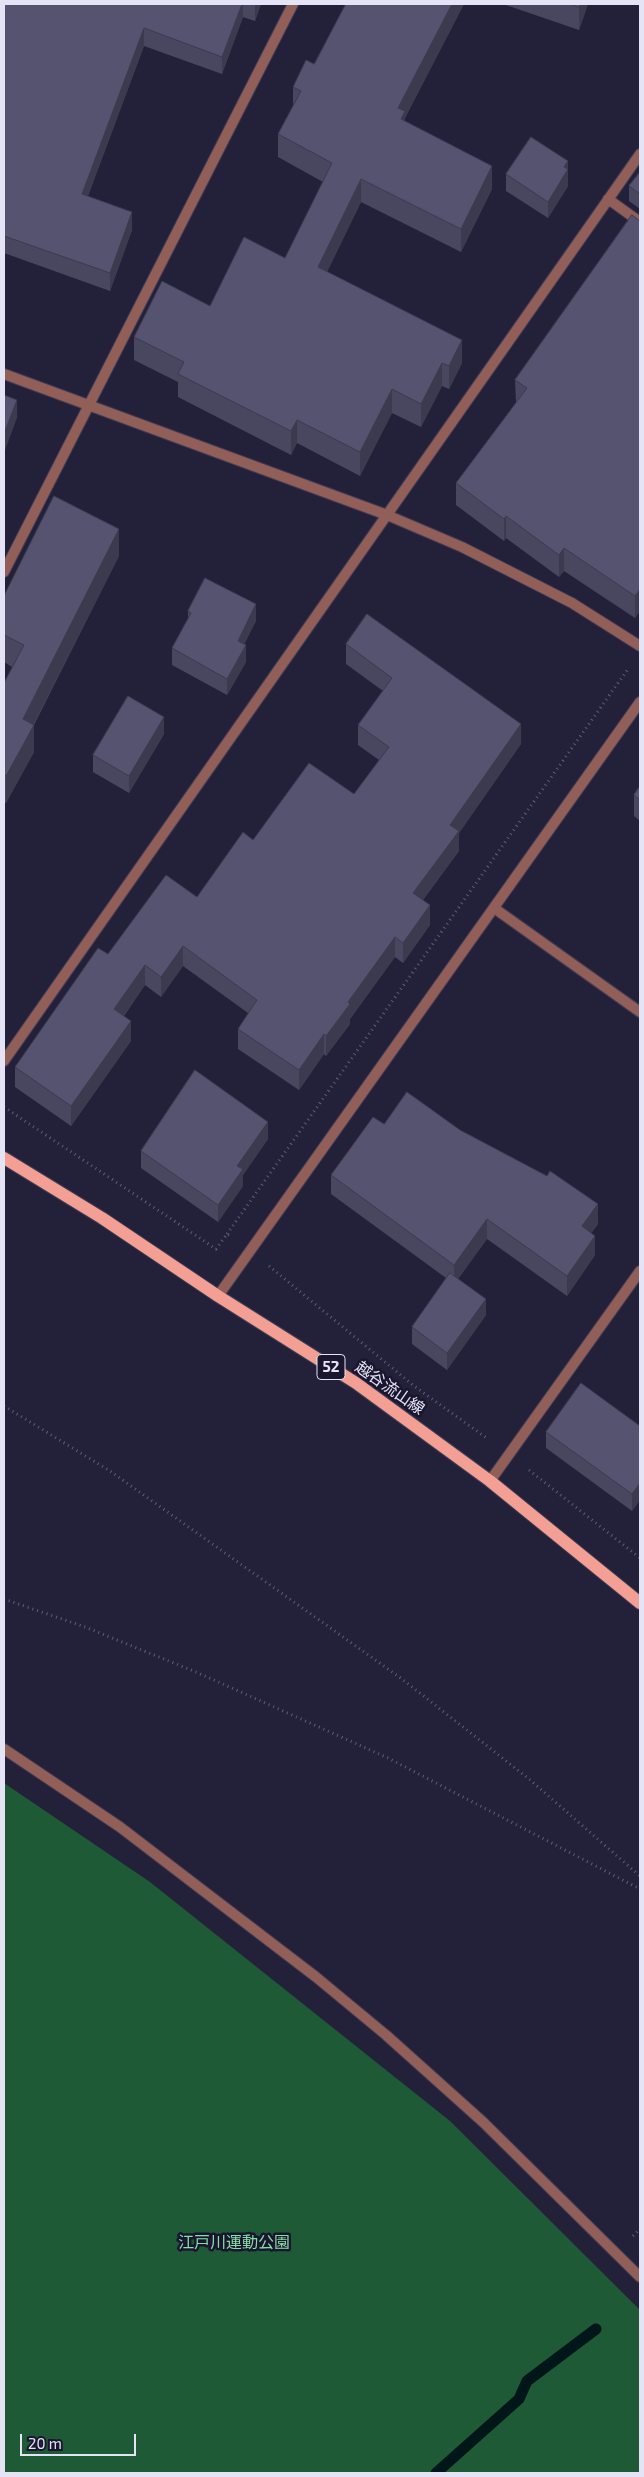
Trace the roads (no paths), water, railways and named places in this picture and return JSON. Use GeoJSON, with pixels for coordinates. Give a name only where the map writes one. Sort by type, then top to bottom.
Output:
{"type":"FeatureCollection","features":[{"type":"Feature","properties":{"kind":"main road","name":"越谷流山線"},"geometry":{"type":"LineString","coordinates":[[4,1158],[102,1218],[218,1296],[356,1383],[490,1480],[640,1603]]}},
{"type":"Feature","properties":{"kind":"street"},"geometry":{"type":"LineString","coordinates":[[4,572],[293,4]]}},
{"type":"Feature","properties":{"kind":"street"},"geometry":{"type":"LineString","coordinates":[[4,1061],[640,154]]}},
{"type":"Feature","properties":{"kind":"street"},"geometry":{"type":"LineString","coordinates":[[608,199],[640,222]]}},
{"type":"Feature","properties":{"kind":"street"},"geometry":{"type":"LineString","coordinates":[[4,374],[387,514],[462,546],[572,603],[640,646]]}},
{"type":"Feature","properties":{"kind":"street"},"geometry":{"type":"LineString","coordinates":[[218,1296],[640,702]]}},
{"type":"Feature","properties":{"kind":"street"},"geometry":{"type":"LineString","coordinates":[[494,908],[640,1012]]}},
{"type":"Feature","properties":{"kind":"street"},"geometry":{"type":"LineString","coordinates":[[490,1480],[640,1272]]}},
{"type":"Feature","properties":{"kind":"street"},"geometry":{"type":"LineString","coordinates":[[4,1749],[120,1827],[316,1977],[386,2035],[483,2122],[640,2277]]}},
{"type":"Feature","properties":{"kind":"waterway"},"geometry":{"type":"LineString","coordinates":[[436,2473],[519,2399],[527,2381],[596,2329]]}},
{"type":"Feature","properties":{"kind":"park label","name":"江戸川運動公園"},"geometry":{"type":"Point","coordinates":[234,2243]}}]}
